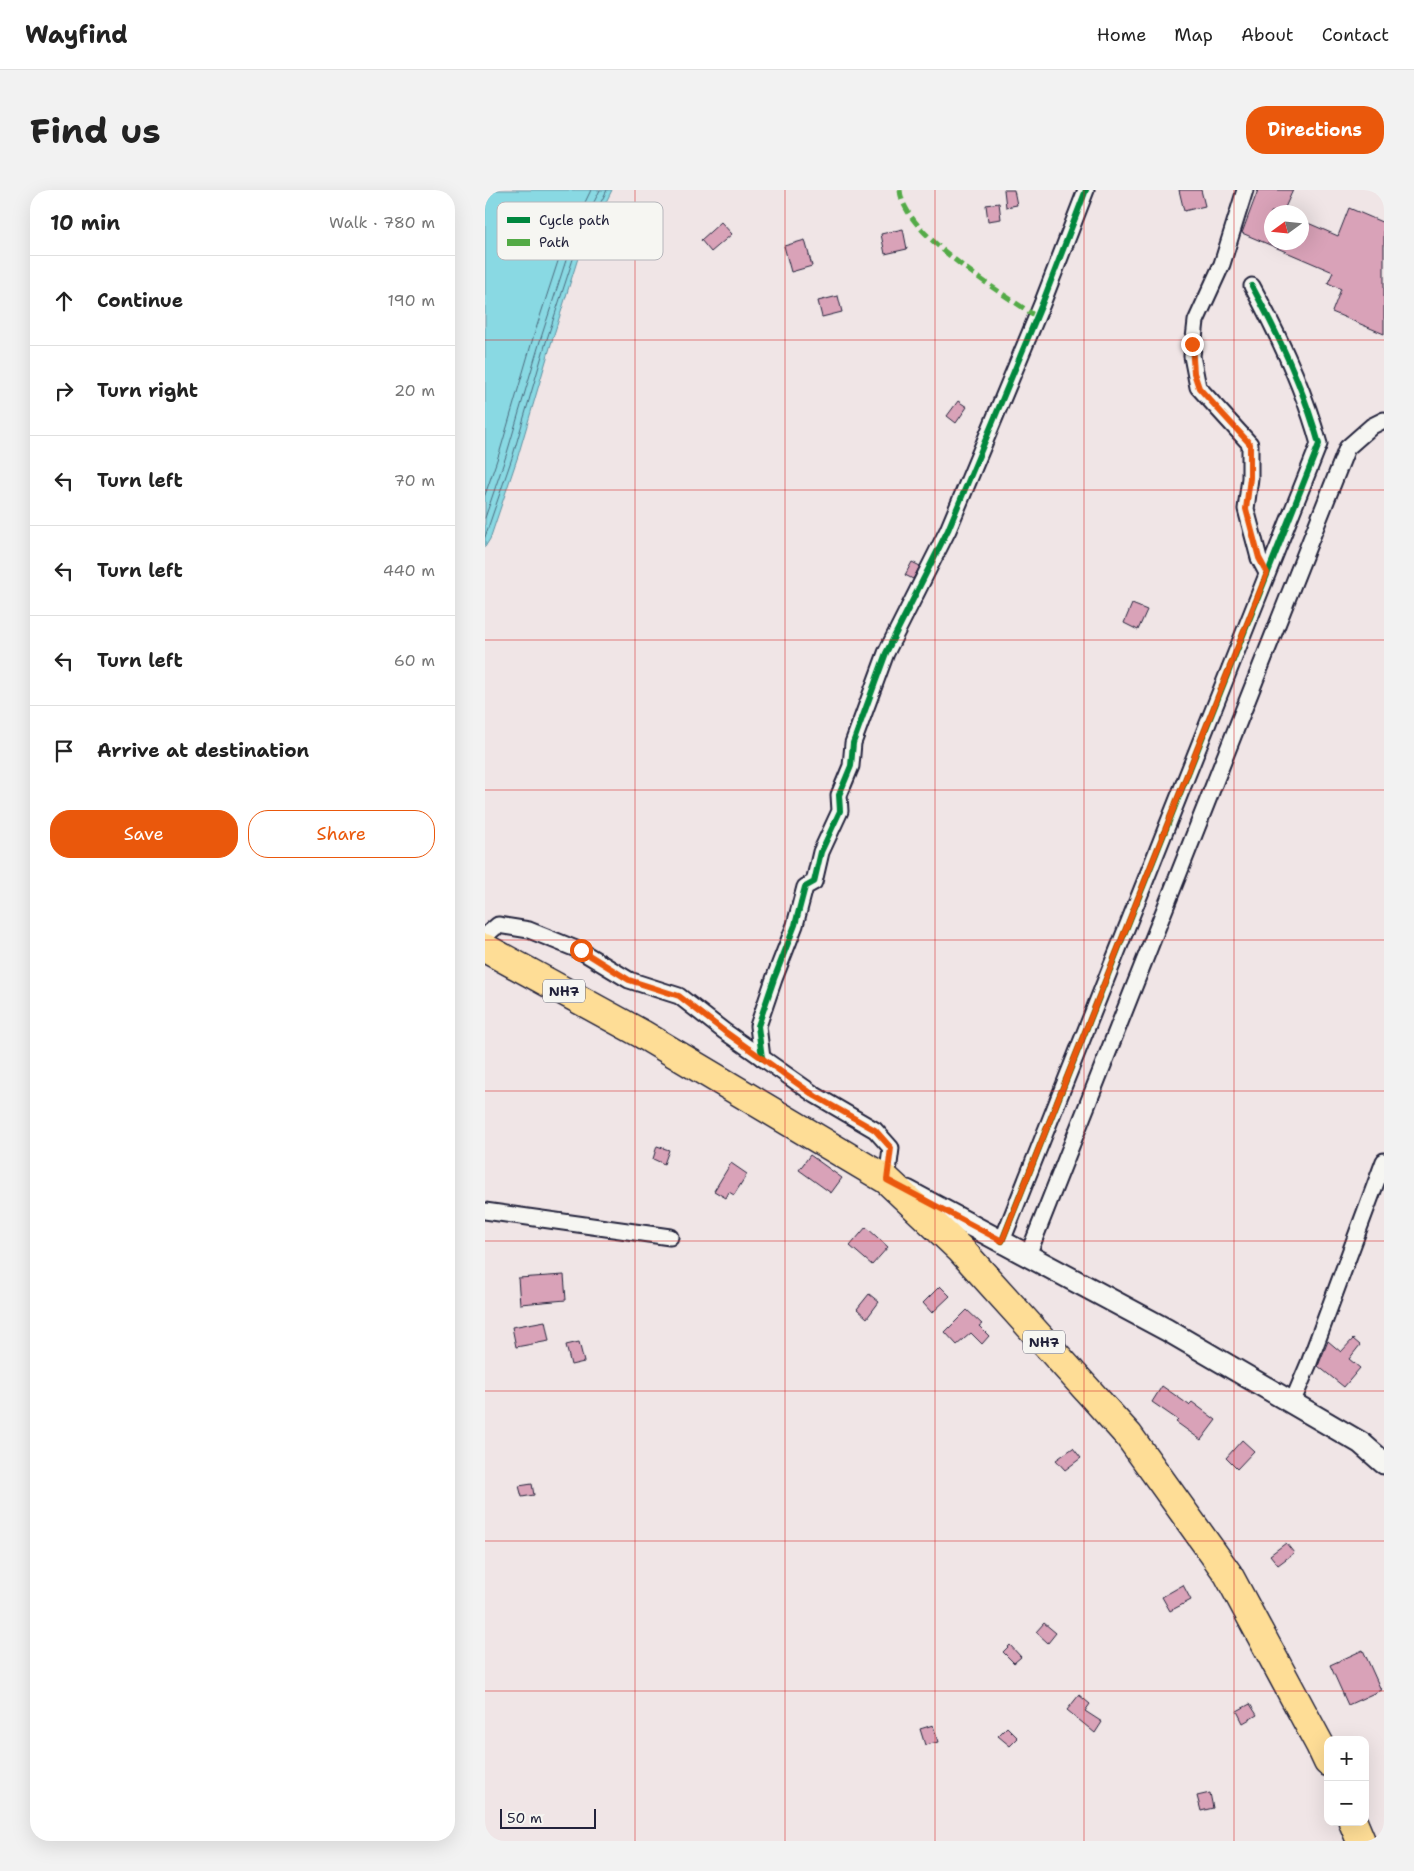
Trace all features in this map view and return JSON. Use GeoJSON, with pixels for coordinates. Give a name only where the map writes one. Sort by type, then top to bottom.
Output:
{"type":"FeatureCollection","features":[{"type":"Feature","properties":{"kind":"highway","name":"NH7"},"geometry":{"type":"LineString","coordinates":[[485,948],[642,1034],[887,1180],[961,1250],[1129,1436],[1228,1574],[1324,1754]]}},
{"type":"Feature","properties":{"kind":"highway"},"geometry":{"type":"LineString","coordinates":[[1355,1826],[1361,1841]]}},
{"type":"Feature","properties":{"kind":"main road"},"geometry":{"type":"LineString","coordinates":[[887,1180],[1167,1330],[1361,1443],[1384,1463]]}},
{"type":"Feature","properties":{"kind":"street"},"geometry":{"type":"LineString","coordinates":[[762,1058],[758,1026],[795,925],[805,887],[814,882],[821,852],[840,811],[839,794],[851,766],[853,743],[886,653],[948,530],[1042,304],[1086,190]]}},
{"type":"Feature","properties":{"kind":"street"},"geometry":{"type":"LineString","coordinates":[[1245,190],[1222,264],[1196,321],[1192,356],[1194,373],[1199,388],[1250,444],[1250,478],[1246,509],[1259,558],[1267,573]]}},
{"type":"Feature","properties":{"kind":"street"},"geometry":{"type":"LineString","coordinates":[[1002,1241],[1319,444],[1311,414],[1252,286]]}},
{"type":"Feature","properties":{"kind":"street"},"geometry":{"type":"LineString","coordinates":[[1028,1255],[1347,448],[1372,426],[1384,420]]}},
{"type":"Feature","properties":{"kind":"street"},"geometry":{"type":"LineString","coordinates":[[485,936],[498,926],[529,930],[581,950],[629,980],[679,996],[724,1031],[815,1096],[875,1130],[891,1148],[887,1180]]}},
{"type":"Feature","properties":{"kind":"street"},"geometry":{"type":"LineString","coordinates":[[1292,1402],[1309,1363],[1384,1161]]}},
{"type":"Feature","properties":{"kind":"street"},"geometry":{"type":"LineString","coordinates":[[485,1211],[670,1237]]}},
{"type":"Feature","properties":{"kind":"water"},"geometry":{"type":"Polygon","coordinates":[[[485,190],[612,190],[606,202],[497,202],[497,260],[577,260],[518,456],[490,539],[485,547],[485,190]]]}},
{"type":"Feature","properties":{"kind":"building"},"geometry":{"type":"Polygon","coordinates":[[[1004,190],[1014,190],[1017,205],[1006,207],[1004,190]]]}},
{"type":"Feature","properties":{"kind":"building"},"geometry":{"type":"Polygon","coordinates":[[[1179,190],[1201,190],[1205,206],[1184,211],[1179,190]]]}},
{"type":"Feature","properties":{"kind":"building"},"geometry":{"type":"Polygon","coordinates":[[[1258,190],[1293,190],[1286,205],[1264,205],[1264,242],[1242,233],[1258,190]]]}},
{"type":"Feature","properties":{"kind":"building"},"geometry":{"type":"Polygon","coordinates":[[[999,203],[1001,219],[988,221],[986,205],[999,203]]]}},
{"type":"Feature","properties":{"kind":"building"},"geometry":{"type":"Polygon","coordinates":[[[1349,208],[1384,223],[1384,334],[1332,312],[1341,289],[1328,283],[1333,272],[1282,250],[1309,250],[1309,223],[1338,236],[1349,208]]]}},
{"type":"Feature","properties":{"kind":"building"},"geometry":{"type":"Polygon","coordinates":[[[721,222],[732,234],[711,252],[701,240],[721,222]]]}},
{"type":"Feature","properties":{"kind":"building"},"geometry":{"type":"Polygon","coordinates":[[[903,229],[907,249],[885,254],[881,234],[903,229]]]}},
{"type":"Feature","properties":{"kind":"building"},"geometry":{"type":"Polygon","coordinates":[[[805,240],[812,266],[791,272],[784,246],[805,240]]]}},
{"type":"Feature","properties":{"kind":"building"},"geometry":{"type":"Polygon","coordinates":[[[838,296],[842,312],[822,317],[818,301],[838,296]]]}},
{"type":"Feature","properties":{"kind":"building"},"geometry":{"type":"Polygon","coordinates":[[[958,401],[967,407],[956,423],[947,416],[958,401]]]}},
{"type":"Feature","properties":{"kind":"building"},"geometry":{"type":"Polygon","coordinates":[[[912,562],[920,566],[913,579],[905,575],[912,562]]]}},
{"type":"Feature","properties":{"kind":"building"},"geometry":{"type":"Polygon","coordinates":[[[1132,604],[1147,610],[1138,630],[1124,623],[1132,604]]]}},
{"type":"Feature","properties":{"kind":"building"},"geometry":{"type":"Polygon","coordinates":[[[657,1146],[669,1150],[664,1164],[653,1159],[657,1146]]]}},
{"type":"Feature","properties":{"kind":"building"},"geometry":{"type":"Polygon","coordinates":[[[810,1155],[842,1178],[831,1193],[799,1170],[810,1155]]]}},
{"type":"Feature","properties":{"kind":"building"},"geometry":{"type":"Polygon","coordinates":[[[731,1163],[747,1174],[734,1195],[729,1192],[726,1198],[714,1191],[731,1163]]]}},
{"type":"Feature","properties":{"kind":"building"},"geometry":{"type":"Polygon","coordinates":[[[866,1227],[888,1247],[872,1265],[850,1246],[866,1227]]]}},
{"type":"Feature","properties":{"kind":"building"},"geometry":{"type":"Polygon","coordinates":[[[564,1275],[566,1300],[520,1304],[518,1278],[564,1275]]]}},
{"type":"Feature","properties":{"kind":"building"},"geometry":{"type":"Polygon","coordinates":[[[940,1286],[950,1296],[932,1313],[923,1303],[940,1286]]]}},
{"type":"Feature","properties":{"kind":"building"},"geometry":{"type":"Polygon","coordinates":[[[869,1294],[879,1302],[867,1318],[857,1309],[869,1294]]]}},
{"type":"Feature","properties":{"kind":"building"},"geometry":{"type":"Polygon","coordinates":[[[967,1310],[982,1324],[979,1326],[989,1336],[982,1344],[971,1333],[957,1345],[945,1332],[967,1310]]]}},
{"type":"Feature","properties":{"kind":"building"},"geometry":{"type":"Polygon","coordinates":[[[545,1321],[549,1341],[516,1347],[512,1327],[545,1321]]]}},
{"type":"Feature","properties":{"kind":"building"},"geometry":{"type":"Polygon","coordinates":[[[1353,1339],[1360,1345],[1349,1359],[1360,1368],[1344,1387],[1318,1366],[1328,1341],[1341,1352],[1353,1339]]]}},
{"type":"Feature","properties":{"kind":"building"},"geometry":{"type":"Polygon","coordinates":[[[579,1342],[584,1362],[571,1365],[566,1345],[579,1342]]]}},
{"type":"Feature","properties":{"kind":"building"},"geometry":{"type":"Polygon","coordinates":[[[1162,1386],[1189,1405],[1192,1402],[1216,1420],[1201,1440],[1176,1422],[1178,1420],[1152,1402],[1162,1386]]]}},
{"type":"Feature","properties":{"kind":"building"},"geometry":{"type":"Polygon","coordinates":[[[1242,1440],[1254,1451],[1237,1469],[1226,1458],[1242,1440]]]}},
{"type":"Feature","properties":{"kind":"building"},"geometry":{"type":"Polygon","coordinates":[[[1073,1448],[1081,1458],[1065,1470],[1056,1460],[1073,1448]]]}},
{"type":"Feature","properties":{"kind":"building"},"geometry":{"type":"Polygon","coordinates":[[[532,1484],[534,1495],[522,1497],[519,1486],[532,1484]]]}},
{"type":"Feature","properties":{"kind":"building"},"geometry":{"type":"Polygon","coordinates":[[[1286,1543],[1294,1553],[1278,1565],[1270,1555],[1286,1543]]]}},
{"type":"Feature","properties":{"kind":"building"},"geometry":{"type":"Polygon","coordinates":[[[1183,1585],[1191,1600],[1170,1611],[1162,1597],[1183,1585]]]}},
{"type":"Feature","properties":{"kind":"building"},"geometry":{"type":"Polygon","coordinates":[[[1044,1623],[1056,1633],[1048,1643],[1036,1632],[1044,1623]]]}},
{"type":"Feature","properties":{"kind":"building"},"geometry":{"type":"Polygon","coordinates":[[[1010,1645],[1021,1657],[1014,1663],[1003,1652],[1010,1645]]]}},
{"type":"Feature","properties":{"kind":"building"},"geometry":{"type":"Polygon","coordinates":[[[1363,1650],[1381,1690],[1348,1705],[1330,1665],[1363,1650]]]}},
{"type":"Feature","properties":{"kind":"building"},"geometry":{"type":"Polygon","coordinates":[[[1079,1695],[1090,1704],[1085,1711],[1102,1722],[1095,1733],[1067,1710],[1079,1695]]]}},
{"type":"Feature","properties":{"kind":"building"},"geometry":{"type":"Polygon","coordinates":[[[1250,1704],[1257,1715],[1243,1723],[1237,1711],[1250,1704]]]}},
{"type":"Feature","properties":{"kind":"building"},"geometry":{"type":"Polygon","coordinates":[[[933,1725],[938,1742],[925,1745],[920,1729],[933,1725]]]}},
{"type":"Feature","properties":{"kind":"building"},"geometry":{"type":"Polygon","coordinates":[[[1007,1727],[1018,1738],[1010,1746],[998,1736],[1007,1727]]]}},
{"type":"Feature","properties":{"kind":"building"},"geometry":{"type":"Polygon","coordinates":[[[1210,1793],[1213,1808],[1201,1811],[1197,1796],[1210,1793]]]}},
{"type":"Feature","properties":{"kind":"marked path"},"geometry":{"type":"LineString","coordinates":[[900,190],[905,207],[918,225],[935,243],[979,278],[1037,317]]}},
{"type":"Feature","properties":{"kind":"cycle path"},"geometry":{"type":"LineString","coordinates":[[762,1058],[758,1026],[795,925],[805,887],[814,882],[821,852],[840,811],[839,795],[851,766],[853,743],[886,653],[948,530],[1042,304],[1086,190]]}},
{"type":"Feature","properties":{"kind":"cycle path"},"geometry":{"type":"LineString","coordinates":[[1002,1241],[1319,444],[1306,403],[1290,363],[1252,286]]}},
{"type":"Feature","properties":{"kind":"route"},"geometry":{"type":"LineString","coordinates":[[581,950],[629,980],[679,996],[724,1031],[815,1096],[875,1130],[891,1148],[887,1180],[1002,1241],[1267,573],[1259,558],[1246,509],[1250,478],[1250,444],[1199,388],[1194,373],[1192,344]]}}]}
